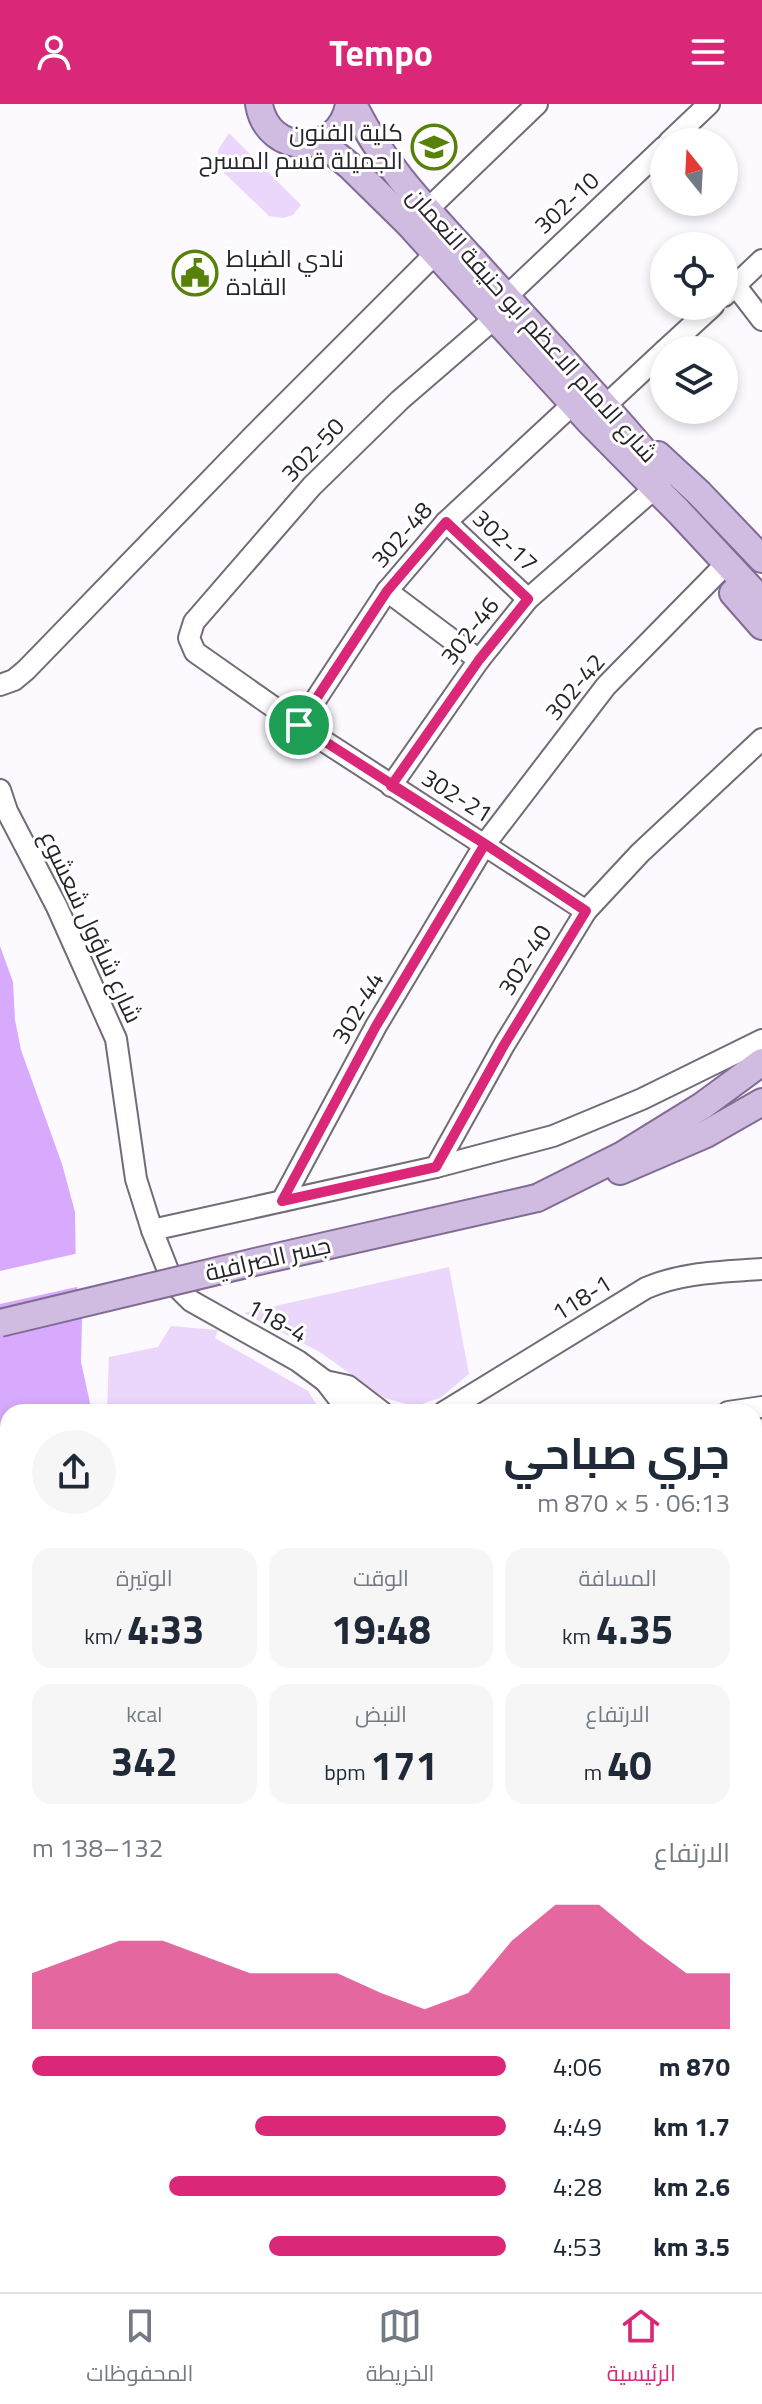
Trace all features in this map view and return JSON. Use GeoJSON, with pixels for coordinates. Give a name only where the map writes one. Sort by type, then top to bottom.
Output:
{"type":"FeatureCollection","features":[{"type":"Feature","properties":{"kind":"main road"},"geometry":{"type":"LineString","coordinates":[[259,104],[264,122],[274,133],[286,141],[301,145],[329,137],[341,126],[351,104]]}},
{"type":"Feature","properties":{"kind":"main road","name":"شارع الامام الاعظم ابو حنيفة النعمان"},"geometry":{"type":"LineString","coordinates":[[351,104],[387,161],[573,404],[608,419]]}},
{"type":"Feature","properties":{"kind":"main road","name":"شارع الامام الاعظم ابو حنيفة النعمان"},"geometry":{"type":"LineString","coordinates":[[315,143],[350,166],[435,254],[500,307],[608,419],[684,508]]}},
{"type":"Feature","properties":{"kind":"main road"},"geometry":{"type":"LineString","coordinates":[[608,419],[647,495],[762,626]]}},
{"type":"Feature","properties":{"kind":"main road"},"geometry":{"type":"LineString","coordinates":[[608,419],[699,493],[762,559]]}},
{"type":"Feature","properties":{"kind":"main road"},"geometry":{"type":"LineString","coordinates":[[684,508],[762,584]]}},
{"type":"Feature","properties":{"kind":"main road"},"geometry":{"type":"LineString","coordinates":[[684,508],[762,601]]}},
{"type":"Feature","properties":{"kind":"main road"},"geometry":{"type":"LineString","coordinates":[[537,1198],[621,1156],[702,1106],[762,1062]]}},
{"type":"Feature","properties":{"kind":"main road"},"geometry":{"type":"LineString","coordinates":[[537,1198],[622,1171],[706,1134],[762,1102]]}},
{"type":"Feature","properties":{"kind":"main road","name":"جسر الصرافية"},"geometry":{"type":"LineString","coordinates":[[0,1323],[537,1198]]}},
{"type":"Feature","properties":{"kind":"street"},"geometry":{"type":"LineString","coordinates":[[427,210],[537,104]]}},
{"type":"Feature","properties":{"kind":"street"},"geometry":{"type":"LineString","coordinates":[[684,128],[709,104]]}},
{"type":"Feature","properties":{"kind":"street","name":"302-10"},"geometry":{"type":"LineString","coordinates":[[500,307],[650,161]]}},
{"type":"Feature","properties":{"kind":"street"},"geometry":{"type":"LineString","coordinates":[[0,685],[14,680],[26,670],[435,254]]}},
{"type":"Feature","properties":{"kind":"street"},"geometry":{"type":"LineString","coordinates":[[738,282],[762,260]]}},
{"type":"Feature","properties":{"kind":"street"},"geometry":{"type":"LineString","coordinates":[[738,298],[762,320]]}},
{"type":"Feature","properties":{"kind":"street","name":"302-50"},"geometry":{"type":"LineString","coordinates":[[189,638],[194,622],[312,486],[500,307]]}},
{"type":"Feature","properties":{"kind":"street"},"geometry":{"type":"LineString","coordinates":[[681,336],[698,320]]}},
{"type":"Feature","properties":{"kind":"street"},"geometry":{"type":"LineString","coordinates":[[608,419],[650,369]]}},
{"type":"Feature","properties":{"kind":"street","name":"302-48"},"geometry":{"type":"LineString","coordinates":[[299,725],[387,591],[446,522],[573,404]]}},
{"type":"Feature","properties":{"kind":"street","name":"302-46"},"geometry":{"type":"LineString","coordinates":[[391,786],[479,660],[528,599],[647,495]]}},
{"type":"Feature","properties":{"kind":"street","name":"302-17"},"geometry":{"type":"LineString","coordinates":[[446,522],[528,599]]}},
{"type":"Feature","properties":{"kind":"street","name":"302-42"},"geometry":{"type":"LineString","coordinates":[[485,844],[606,686],[717,573]]}},
{"type":"Feature","properties":{"kind":"street"},"geometry":{"type":"LineString","coordinates":[[387,591],[479,660]]}},
{"type":"Feature","properties":{"kind":"street","name":"302-21"},"geometry":{"type":"LineString","coordinates":[[189,638],[195,652],[299,725],[586,911]]}},
{"type":"Feature","properties":{"kind":"street","name":"302-40"},"geometry":{"type":"LineString","coordinates":[[436,1167],[504,1045],[586,911],[640,853],[762,739]]}},
{"type":"Feature","properties":{"kind":"street","name":"شارع شاؤول شعشوع"},"geometry":{"type":"LineString","coordinates":[[0,790],[7,811],[90,977],[116,1039],[136,1179],[152,1230]]}},
{"type":"Feature","properties":{"kind":"street","name":"302-44"},"geometry":{"type":"LineString","coordinates":[[282,1201],[376,1026],[485,844]]}},
{"type":"Feature","properties":{"kind":"street"},"geometry":{"type":"LineString","coordinates":[[152,1230],[436,1167],[553,1136],[642,1099],[762,1040]]}},
{"type":"Feature","properties":{"kind":"street","name":"118-4"},"geometry":{"type":"LineString","coordinates":[[152,1230],[173,1283],[186,1298],[298,1361],[325,1381],[343,1404]]}},
{"type":"Feature","properties":{"kind":"street","name":"118-1"},"geometry":{"type":"LineString","coordinates":[[459,1404],[646,1288],[691,1275],[762,1269]]}},
{"type":"Feature","properties":{"kind":"street","name":"118-4"},"geometry":{"type":"LineString","coordinates":[[325,1381],[348,1386],[372,1404]]}},
{"type":"Feature","properties":{"kind":"shaded area"},"geometry":{"type":"Polygon","coordinates":[[[229,133],[301,205],[293,215],[283,218],[269,216],[217,166],[218,150],[229,133]]]}},
{"type":"Feature","properties":{"kind":"shaded area"},"geometry":{"type":"Polygon","coordinates":[[[0,946],[13,982],[15,1020],[21,1050],[62,1164],[75,1212],[76,1279],[82,1318],[81,1362],[90,1404],[0,1404],[0,946]]]}},
{"type":"Feature","properties":{"kind":"shaded area"},"geometry":{"type":"Polygon","coordinates":[[[449,1267],[469,1374],[440,1398],[421,1404],[384,1398],[320,1352],[244,1313],[449,1267]]]}},
{"type":"Feature","properties":{"kind":"shaded area"},"geometry":{"type":"Polygon","coordinates":[[[171,1326],[218,1330],[215,1338],[308,1391],[316,1404],[107,1404],[109,1357],[158,1347],[171,1326]]]}},
{"type":"Feature","properties":{"kind":"pier"},"geometry":{"type":"Polygon","coordinates":[[[79,1253],[81,1286],[0,1304],[0,1271],[79,1253]]]}},
{"type":"Feature","properties":{"kind":"place","name":"كلية الفنون الجميلة قسم المسرح"},"geometry":{"type":"Point","coordinates":[434,147]}},
{"type":"Feature","properties":{"kind":"place","name":"نادي الضباط القادة"},"geometry":{"type":"Point","coordinates":[195,273]}},
{"type":"Feature","properties":{"kind":"route"},"geometry":{"type":"LineString","coordinates":[[299,725],[387,591],[446,522],[528,599],[479,660],[391,786],[485,844],[586,911],[504,1045],[436,1167],[282,1201],[376,1026],[485,844],[391,786],[299,725]]}}]}
